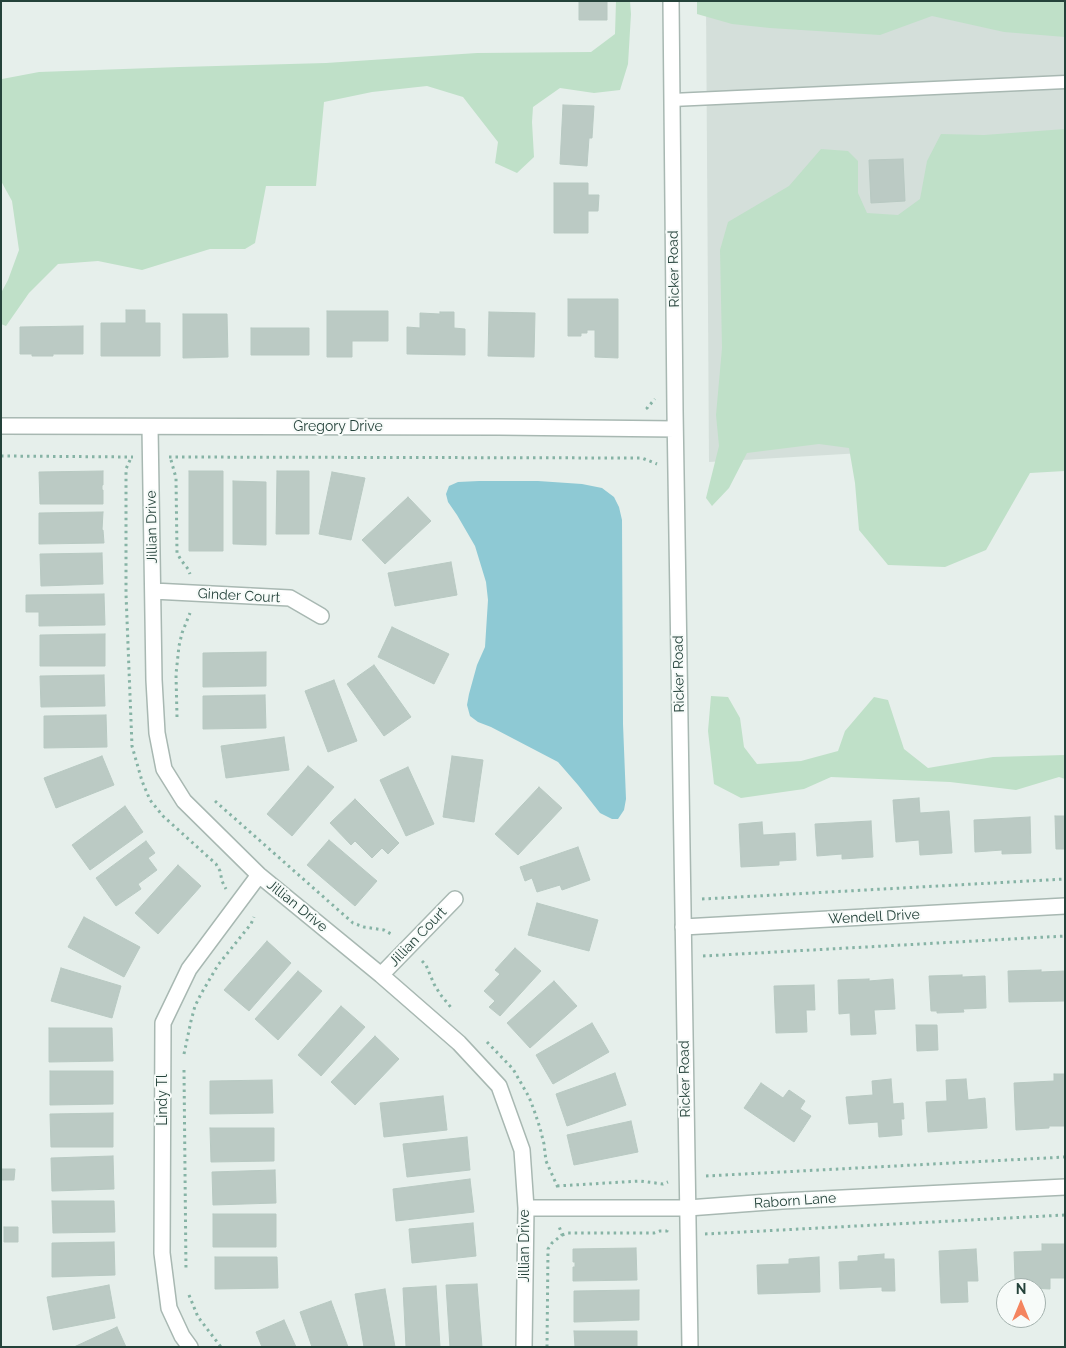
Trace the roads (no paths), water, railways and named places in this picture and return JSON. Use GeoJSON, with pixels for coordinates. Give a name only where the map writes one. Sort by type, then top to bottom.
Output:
{"type":"FeatureCollection","features":[{"type":"Feature","properties":{"kind":"street","name":"Ricker Road"},"geometry":{"type":"LineString","coordinates":[[671,1],[675,429],[690,1347]]}},
{"type":"Feature","properties":{"kind":"street","name":"Gregory Drive"},"geometry":{"type":"LineString","coordinates":[[1,426],[675,429]]}},
{"type":"Feature","properties":{"kind":"street","name":"Jillian Drive"},"geometry":{"type":"LineString","coordinates":[[150,427],[154,689],[157,733],[164,769],[184,801],[258,875],[381,975],[459,1043],[498,1086],[522,1150],[526,1208],[524,1347]]}},
{"type":"Feature","properties":{"kind":"street","name":"Ginder Court"},"geometry":{"type":"LineString","coordinates":[[153,591],[290,598],[321,616]]}},
{"type":"Feature","properties":{"kind":"street","name":"Lindy Tl"},"geometry":{"type":"LineString","coordinates":[[190,1347],[182,1336],[169,1308],[162,1253],[163,1023],[189,969],[258,875]]}},
{"type":"Feature","properties":{"kind":"street","name":"Jillian Court"},"geometry":{"type":"LineString","coordinates":[[381,975],[455,899]]}},
{"type":"Feature","properties":{"kind":"street","name":"Wendell Drive"},"geometry":{"type":"LineString","coordinates":[[683,927],[1065,906]]}},
{"type":"Feature","properties":{"kind":"street","name":"Raborn Lane"},"geometry":{"type":"LineString","coordinates":[[526,1208],[688,1208],[782,1201],[1065,1187]]}},
{"type":"Feature","properties":{"kind":"lane"},"geometry":{"type":"LineString","coordinates":[[672,100],[1065,82]]}},
{"type":"Feature","properties":{"kind":"water"},"geometry":{"type":"Polygon","coordinates":[[[538,481],[582,484],[602,488],[614,497],[619,507],[622,520],[623,724],[626,799],[624,810],[618,819],[612,819],[600,813],[558,762],[478,722],[470,716],[467,705],[477,665],[485,647],[488,600],[486,582],[475,546],[448,502],[446,494],[449,486],[458,482],[538,481]]]}}]}
